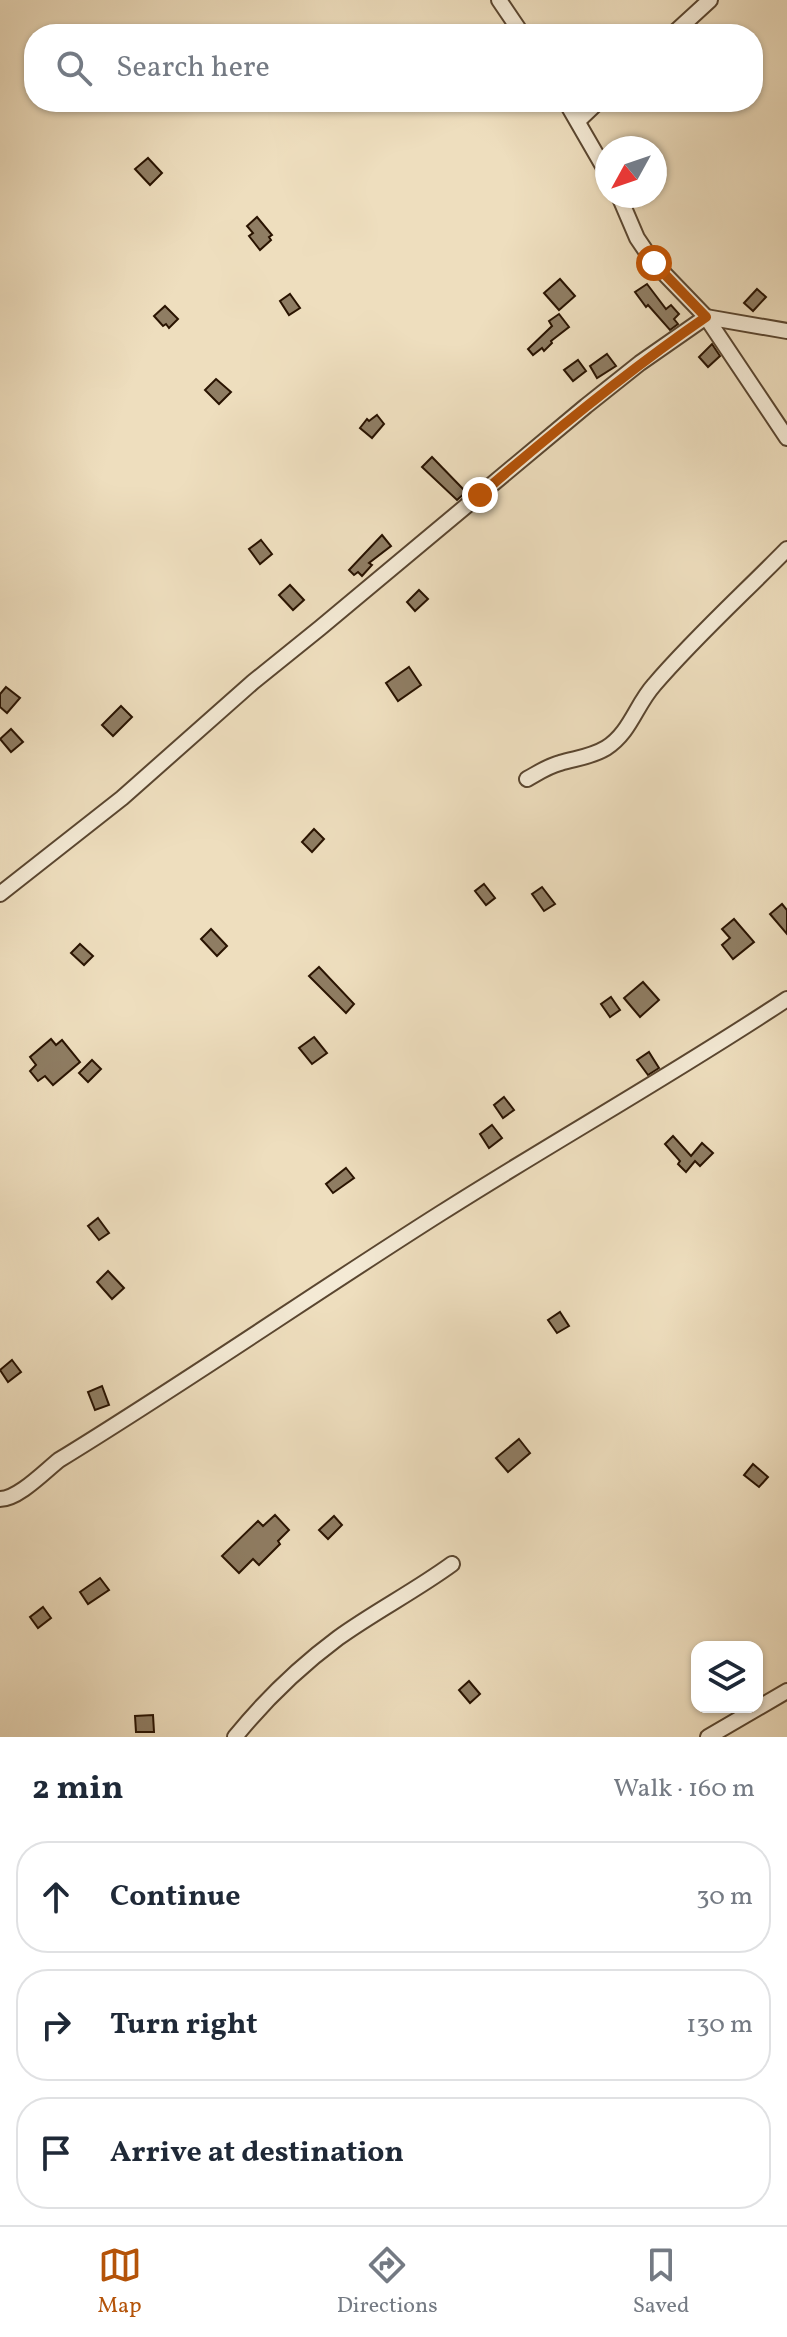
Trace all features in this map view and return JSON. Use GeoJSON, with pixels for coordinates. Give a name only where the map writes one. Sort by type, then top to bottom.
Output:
{"type":"FeatureCollection","features":[{"type":"Feature","properties":{"kind":"street"},"geometry":{"type":"LineString","coordinates":[[499,0],[515,24]]}},
{"type":"Feature","properties":{"kind":"street"},"geometry":{"type":"LineString","coordinates":[[684,24],[710,0]]}},
{"type":"Feature","properties":{"kind":"street"},"geometry":{"type":"LineString","coordinates":[[572,112],[595,151]]}},
{"type":"Feature","properties":{"kind":"street"},"geometry":{"type":"LineString","coordinates":[[578,121],[587,112]]}},
{"type":"Feature","properties":{"kind":"street"},"geometry":{"type":"LineString","coordinates":[[624,208],[637,238],[654,263],[706,317],[787,438]]}},
{"type":"Feature","properties":{"kind":"street"},"geometry":{"type":"LineString","coordinates":[[0,894],[122,798],[253,682],[640,363],[706,317],[787,331]]}},
{"type":"Feature","properties":{"kind":"street"},"geometry":{"type":"LineString","coordinates":[[527,779],[555,764],[592,756],[613,743],[664,673],[787,549]]}},
{"type":"Feature","properties":{"kind":"street"},"geometry":{"type":"LineString","coordinates":[[0,1499],[13,1496],[59,1460],[428,1221],[787,999]]}},
{"type":"Feature","properties":{"kind":"street"},"geometry":{"type":"LineString","coordinates":[[235,1737],[278,1688],[336,1640],[452,1564]]}},
{"type":"Feature","properties":{"kind":"street"},"geometry":{"type":"LineString","coordinates":[[708,1737],[787,1691]]}},
{"type":"Feature","properties":{"kind":"building"},"geometry":{"type":"Polygon","coordinates":[[[148,158],[162,173],[150,185],[135,169],[148,158]]]}},
{"type":"Feature","properties":{"kind":"building"},"geometry":{"type":"Polygon","coordinates":[[[257,217],[272,235],[260,250],[249,236],[253,233],[247,226],[257,217]]]}},
{"type":"Feature","properties":{"kind":"building"},"geometry":{"type":"Polygon","coordinates":[[[560,279],[575,296],[559,310],[544,293],[560,279]]]}},
{"type":"Feature","properties":{"kind":"building"},"geometry":{"type":"Polygon","coordinates":[[[647,284],[666,309],[671,305],[679,314],[674,319],[678,324],[670,330],[635,292],[647,284]]]}},
{"type":"Feature","properties":{"kind":"building"},"geometry":{"type":"Polygon","coordinates":[[[757,289],[766,297],[753,311],[744,303],[757,289]]]}},
{"type":"Feature","properties":{"kind":"building"},"geometry":{"type":"Polygon","coordinates":[[[290,294],[300,308],[289,315],[280,301],[290,294]]]}},
{"type":"Feature","properties":{"kind":"building"},"geometry":{"type":"Polygon","coordinates":[[[165,306],[178,319],[169,328],[154,316],[165,306]]]}},
{"type":"Feature","properties":{"kind":"building"},"geometry":{"type":"Polygon","coordinates":[[[559,314],[569,327],[544,351],[542,348],[533,355],[528,349],[552,326],[549,321],[559,314]]]}},
{"type":"Feature","properties":{"kind":"building"},"geometry":{"type":"Polygon","coordinates":[[[712,344],[720,356],[708,367],[699,357],[712,344]]]}},
{"type":"Feature","properties":{"kind":"building"},"geometry":{"type":"Polygon","coordinates":[[[607,354],[616,366],[597,378],[590,366],[607,354]]]}},
{"type":"Feature","properties":{"kind":"building"},"geometry":{"type":"Polygon","coordinates":[[[578,360],[586,371],[573,381],[564,370],[578,360]]]}},
{"type":"Feature","properties":{"kind":"building"},"geometry":{"type":"Polygon","coordinates":[[[216,379],[231,392],[219,404],[205,390],[216,379]]]}},
{"type":"Feature","properties":{"kind":"building"},"geometry":{"type":"Polygon","coordinates":[[[377,415],[384,424],[372,438],[360,428],[367,419],[369,421],[377,415]]]}},
{"type":"Feature","properties":{"kind":"building"},"geometry":{"type":"Polygon","coordinates":[[[432,457],[466,492],[457,500],[422,467],[432,457]]]}},
{"type":"Feature","properties":{"kind":"building"},"geometry":{"type":"Polygon","coordinates":[[[382,535],[391,546],[369,563],[372,565],[362,576],[358,572],[354,575],[349,570],[382,535]]]}},
{"type":"Feature","properties":{"kind":"building"},"geometry":{"type":"Polygon","coordinates":[[[261,540],[272,554],[260,564],[249,549],[261,540]]]}},
{"type":"Feature","properties":{"kind":"building"},"geometry":{"type":"Polygon","coordinates":[[[290,585],[304,600],[293,610],[279,595],[290,585]]]}},
{"type":"Feature","properties":{"kind":"building"},"geometry":{"type":"Polygon","coordinates":[[[419,590],[428,599],[415,611],[407,602],[419,590]]]}},
{"type":"Feature","properties":{"kind":"building"},"geometry":{"type":"Polygon","coordinates":[[[409,667],[421,685],[398,701],[386,683],[409,667]]]}},
{"type":"Feature","properties":{"kind":"building"},"geometry":{"type":"Polygon","coordinates":[[[6,687],[20,698],[7,713],[0,707],[0,694],[6,687]]]}},
{"type":"Feature","properties":{"kind":"building"},"geometry":{"type":"Polygon","coordinates":[[[121,706],[132,717],[113,736],[102,725],[121,706]]]}},
{"type":"Feature","properties":{"kind":"building"},"geometry":{"type":"Polygon","coordinates":[[[11,729],[23,742],[11,752],[0,739],[11,729]]]}},
{"type":"Feature","properties":{"kind":"building"},"geometry":{"type":"Polygon","coordinates":[[[314,829],[324,839],[312,852],[302,842],[314,829]]]}},
{"type":"Feature","properties":{"kind":"building"},"geometry":{"type":"Polygon","coordinates":[[[484,884],[495,898],[486,905],[475,891],[484,884]]]}},
{"type":"Feature","properties":{"kind":"building"},"geometry":{"type":"Polygon","coordinates":[[[542,887],[555,904],[544,911],[532,894],[542,887]]]}},
{"type":"Feature","properties":{"kind":"building"},"geometry":{"type":"Polygon","coordinates":[[[782,904],[787,910],[787,934],[770,914],[782,904]]]}},
{"type":"Feature","properties":{"kind":"building"},"geometry":{"type":"Polygon","coordinates":[[[734,919],[754,942],[733,959],[722,945],[730,938],[722,929],[734,919]]]}},
{"type":"Feature","properties":{"kind":"building"},"geometry":{"type":"Polygon","coordinates":[[[211,929],[227,946],[217,956],[201,939],[211,929]]]}},
{"type":"Feature","properties":{"kind":"building"},"geometry":{"type":"Polygon","coordinates":[[[80,944],[93,956],[84,965],[71,953],[80,944]]]}},
{"type":"Feature","properties":{"kind":"building"},"geometry":{"type":"Polygon","coordinates":[[[319,967],[354,1004],[346,1013],[309,976],[319,967]]]}},
{"type":"Feature","properties":{"kind":"building"},"geometry":{"type":"Polygon","coordinates":[[[643,982],[659,1000],[640,1017],[624,998],[643,982]]]}},
{"type":"Feature","properties":{"kind":"building"},"geometry":{"type":"Polygon","coordinates":[[[611,997],[620,1010],[610,1017],[601,1004],[611,997]]]}},
{"type":"Feature","properties":{"kind":"building"},"geometry":{"type":"Polygon","coordinates":[[[314,1037],[327,1053],[312,1064],[299,1048],[314,1037]]]}},
{"type":"Feature","properties":{"kind":"building"},"geometry":{"type":"Polygon","coordinates":[[[51,1039],[56,1045],[62,1040],[80,1062],[53,1085],[45,1076],[38,1081],[30,1071],[36,1065],[30,1057],[51,1039]]]}},
{"type":"Feature","properties":{"kind":"building"},"geometry":{"type":"Polygon","coordinates":[[[649,1052],[659,1068],[648,1075],[637,1060],[649,1052]]]}},
{"type":"Feature","properties":{"kind":"building"},"geometry":{"type":"Polygon","coordinates":[[[92,1060],[101,1069],[88,1082],[79,1073],[92,1060]]]}},
{"type":"Feature","properties":{"kind":"building"},"geometry":{"type":"Polygon","coordinates":[[[504,1097],[514,1110],[503,1118],[494,1105],[504,1097]]]}},
{"type":"Feature","properties":{"kind":"building"},"geometry":{"type":"Polygon","coordinates":[[[492,1125],[502,1138],[489,1148],[480,1134],[492,1125]]]}},
{"type":"Feature","properties":{"kind":"building"},"geometry":{"type":"Polygon","coordinates":[[[673,1136],[691,1156],[702,1143],[713,1153],[700,1166],[695,1161],[686,1172],[665,1144],[673,1136]]]}},
{"type":"Feature","properties":{"kind":"building"},"geometry":{"type":"Polygon","coordinates":[[[346,1168],[354,1178],[333,1193],[326,1184],[346,1168]]]}},
{"type":"Feature","properties":{"kind":"building"},"geometry":{"type":"Polygon","coordinates":[[[98,1218],[109,1233],[99,1240],[88,1226],[98,1218]]]}},
{"type":"Feature","properties":{"kind":"building"},"geometry":{"type":"Polygon","coordinates":[[[108,1271],[124,1288],[112,1299],[97,1282],[108,1271]]]}},
{"type":"Feature","properties":{"kind":"building"},"geometry":{"type":"Polygon","coordinates":[[[560,1312],[569,1326],[557,1333],[548,1320],[560,1312]]]}},
{"type":"Feature","properties":{"kind":"building"},"geometry":{"type":"Polygon","coordinates":[[[12,1360],[21,1372],[8,1382],[0,1370],[12,1360]]]}},
{"type":"Feature","properties":{"kind":"building"},"geometry":{"type":"Polygon","coordinates":[[[102,1386],[109,1405],[95,1410],[88,1392],[102,1386]]]}},
{"type":"Feature","properties":{"kind":"building"},"geometry":{"type":"Polygon","coordinates":[[[519,1439],[530,1453],[508,1472],[496,1458],[519,1439]]]}},
{"type":"Feature","properties":{"kind":"building"},"geometry":{"type":"Polygon","coordinates":[[[753,1464],[768,1477],[759,1487],[744,1475],[753,1464]]]}},
{"type":"Feature","properties":{"kind":"building"},"geometry":{"type":"Polygon","coordinates":[[[275,1515],[289,1530],[259,1565],[253,1559],[239,1573],[222,1556],[258,1521],[263,1526],[275,1515]]]}},
{"type":"Feature","properties":{"kind":"building"},"geometry":{"type":"Polygon","coordinates":[[[334,1516],[342,1525],[328,1539],[319,1530],[334,1516]]]}},
{"type":"Feature","properties":{"kind":"building"},"geometry":{"type":"Polygon","coordinates":[[[100,1578],[109,1590],[88,1604],[80,1592],[100,1578]]]}},
{"type":"Feature","properties":{"kind":"building"},"geometry":{"type":"Polygon","coordinates":[[[43,1607],[51,1618],[38,1628],[30,1617],[43,1607]]]}},
{"type":"Feature","properties":{"kind":"building"},"geometry":{"type":"Polygon","coordinates":[[[469,1681],[480,1694],[470,1703],[459,1690],[469,1681]]]}},
{"type":"Feature","properties":{"kind":"building"},"geometry":{"type":"Polygon","coordinates":[[[153,1715],[154,1732],[136,1732],[135,1716],[153,1715]]]}},
{"type":"Feature","properties":{"kind":"route"},"geometry":{"type":"LineString","coordinates":[[480,495],[640,363],[706,317],[654,263]]}}]}
